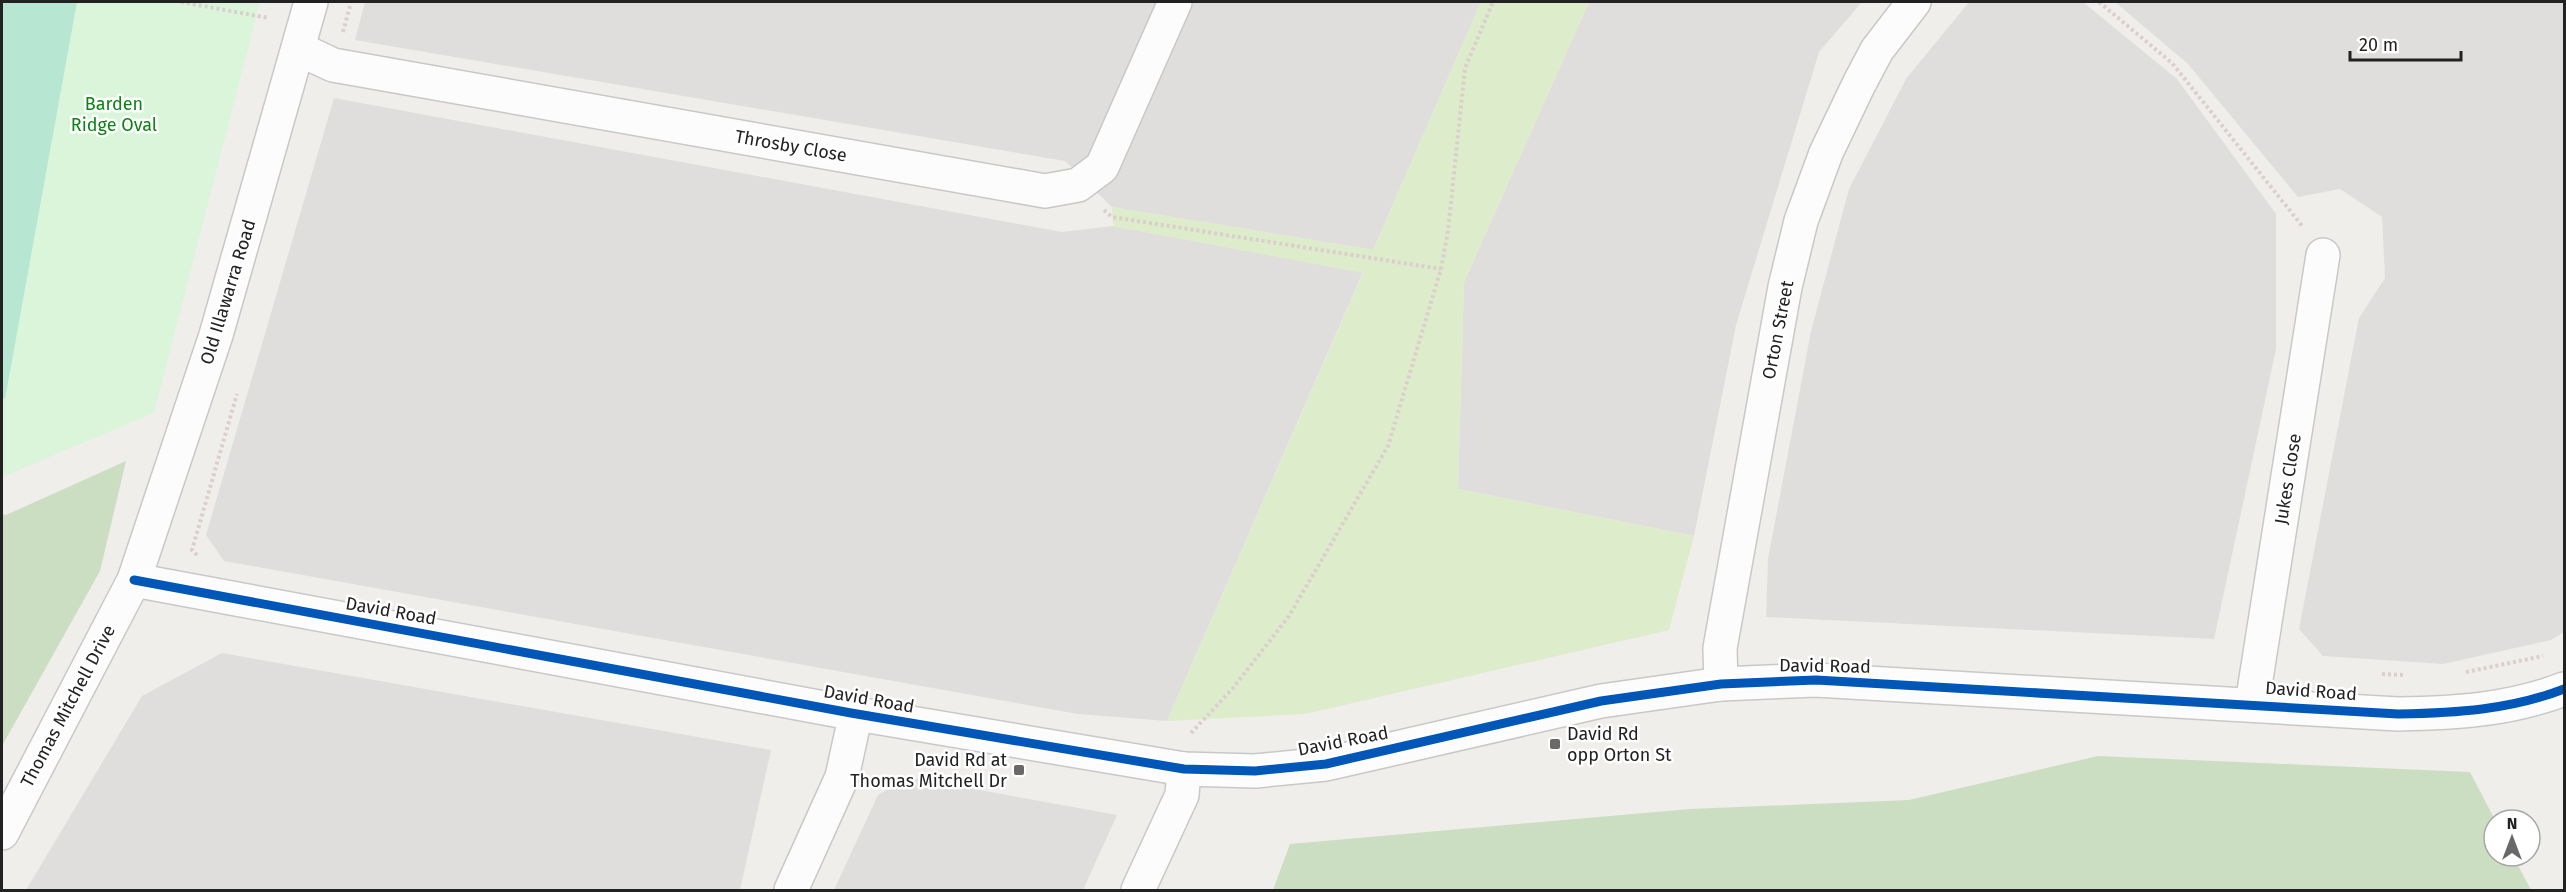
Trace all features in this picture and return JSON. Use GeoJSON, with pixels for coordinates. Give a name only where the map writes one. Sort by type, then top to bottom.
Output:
{"type":"FeatureCollection","features":[{"type":"Feature","properties":{"kind":"street","name":"Old Illawarra Road"},"geometry":{"type":"LineString","coordinates":[[134,580],[216,335],[311,2]]}},
{"type":"Feature","properties":{"kind":"street","name":"Throsby Close"},"geometry":{"type":"LineString","coordinates":[[299,49],[333,65],[1044,191],[1078,185],[1102,167],[1175,2]]}},
{"type":"Feature","properties":{"kind":"street","name":"Orton Street"},"geometry":{"type":"LineString","coordinates":[[1721,684],[1720,648],[1785,287],[1801,221],[1826,153],[1859,84],[1877,50],[1914,2]]}},
{"type":"Feature","properties":{"kind":"street","name":"Jukes Close"},"geometry":{"type":"LineString","coordinates":[[2252,704],[2323,255]]}},
{"type":"Feature","properties":{"kind":"street","name":"David Road"},"geometry":{"type":"LineString","coordinates":[[134,580],[856,713],[1184,769],[1256,771],[1326,764],[1601,701],[1721,684],[1816,680],[2398,714],[2460,713],[2534,700],[2565,689]]}},
{"type":"Feature","properties":{"kind":"street","name":"Thomas Mitchell Drive"},"geometry":{"type":"LineString","coordinates":[[2,833],[134,580]]}},
{"type":"Feature","properties":{"kind":"street"},"geometry":{"type":"LineString","coordinates":[[791,891],[842,777],[856,713]]}},
{"type":"Feature","properties":{"kind":"street"},"geometry":{"type":"LineString","coordinates":[[1138,891],[1182,795],[1184,769]]}},
{"type":"Feature","properties":{"kind":"path"},"geometry":{"type":"LineString","coordinates":[[181,2],[256,15]]}},
{"type":"Feature","properties":{"kind":"path"},"geometry":{"type":"LineString","coordinates":[[333,65],[351,2]]}},
{"type":"Feature","properties":{"kind":"path"},"geometry":{"type":"LineString","coordinates":[[1190,734],[1233,688],[1289,616],[1388,446],[1441,269],[1448,231],[1465,68],[1492,2]]}},
{"type":"Feature","properties":{"kind":"path"},"geometry":{"type":"LineString","coordinates":[[2098,2],[2172,63],[2323,255]]}},
{"type":"Feature","properties":{"kind":"path"},"geometry":{"type":"LineString","coordinates":[[1078,185],[1112,217],[1441,269]]}},
{"type":"Feature","properties":{"kind":"path"},"geometry":{"type":"LineString","coordinates":[[199,558],[192,550],[238,389]]}},
{"type":"Feature","properties":{"kind":"path"},"geometry":{"type":"LineString","coordinates":[[2455,675],[2553,654]]}},
{"type":"Feature","properties":{"kind":"path"},"geometry":{"type":"LineString","coordinates":[[2373,674],[2408,676]]}},
{"type":"Feature","properties":{"kind":"path"},"geometry":{"type":"LineString","coordinates":[[1179,733],[1200,735]]}},
{"type":"Feature","properties":{"kind":"shaded area"},"geometry":{"type":"Polygon","coordinates":[[[365,2],[1481,2],[1373,250],[1112,207],[1065,161],[355,40],[365,2]]]}},
{"type":"Feature","properties":{"kind":"shaded area"},"geometry":{"type":"Polygon","coordinates":[[[1589,2],[1862,2],[1819,52],[1736,325],[1694,536],[1458,489],[1464,282],[1589,2]]]}},
{"type":"Feature","properties":{"kind":"shaded area"},"geometry":{"type":"Polygon","coordinates":[[[1969,2],[2083,2],[2177,79],[2276,214],[2276,349],[2214,639],[1766,617],[1768,559],[1811,331],[1849,189],[1906,79],[1969,2]]]}},
{"type":"Feature","properties":{"kind":"shaded area"},"geometry":{"type":"Polygon","coordinates":[[[2115,2],[2564,2],[2564,632],[2551,640],[2443,664],[2323,656],[2299,629],[2359,318],[2385,278],[2382,217],[2340,189],[2298,197],[2188,64],[2115,2]]]}},
{"type":"Feature","properties":{"kind":"shaded area"},"geometry":{"type":"Polygon","coordinates":[[[334,98],[1062,232],[1113,226],[1363,272],[1167,721],[1078,714],[224,561],[206,535],[334,98]]]}},
{"type":"Feature","properties":{"kind":"shaded area"},"geometry":{"type":"Polygon","coordinates":[[[222,653],[771,750],[740,890],[26,890],[142,696],[222,653]]]}},
{"type":"Feature","properties":{"kind":"shaded area"},"geometry":{"type":"Polygon","coordinates":[[[908,777],[1117,815],[1083,890],[834,890],[878,795],[908,777]]]}},
{"type":"Feature","properties":{"kind":"green space","name":"Barden Ridge Oval"},"geometry":{"type":"Polygon","coordinates":[[[2,2],[260,2],[154,413],[2,477],[2,2]]]}},
{"type":"Feature","properties":{"kind":"green space"},"geometry":{"type":"Polygon","coordinates":[[[2,2],[77,2],[5,399],[2,398],[2,2]]]}},
{"type":"Feature","properties":{"kind":"green space"},"geometry":{"type":"Polygon","coordinates":[[[1481,2],[1589,2],[1464,282],[1458,489],[1694,536],[1669,630],[1305,714],[1167,721],[1363,273],[1113,226],[1112,207],[1373,250],[1481,2]]]}},
{"type":"Feature","properties":{"kind":"green space"},"geometry":{"type":"Polygon","coordinates":[[[126,461],[100,571],[2,746],[2,514],[6,515],[126,461]]]}},
{"type":"Feature","properties":{"kind":"green space"},"geometry":{"type":"Polygon","coordinates":[[[2098,756],[2470,772],[2489,808],[2482,808],[2482,868],[2519,868],[2531,890],[1273,890],[1290,844],[1690,809],[1909,800],[2098,756]]]}},
{"type":"Feature","properties":{"kind":"cycle path"},"geometry":{"type":"LineString","coordinates":[[134,580],[851,713],[1184,769],[1255,771],[1326,764],[1601,701],[1721,684],[1816,680],[2398,714],[2440,713],[2503,706],[2564,689]]}},
{"type":"Feature","properties":{"kind":"place","name":"David Rd opp Orton St"},"geometry":{"type":"Point","coordinates":[1555,744]}},
{"type":"Feature","properties":{"kind":"place","name":"David Rd at Thomas Mitchell Dr"},"geometry":{"type":"Point","coordinates":[1019,770]}}]}
